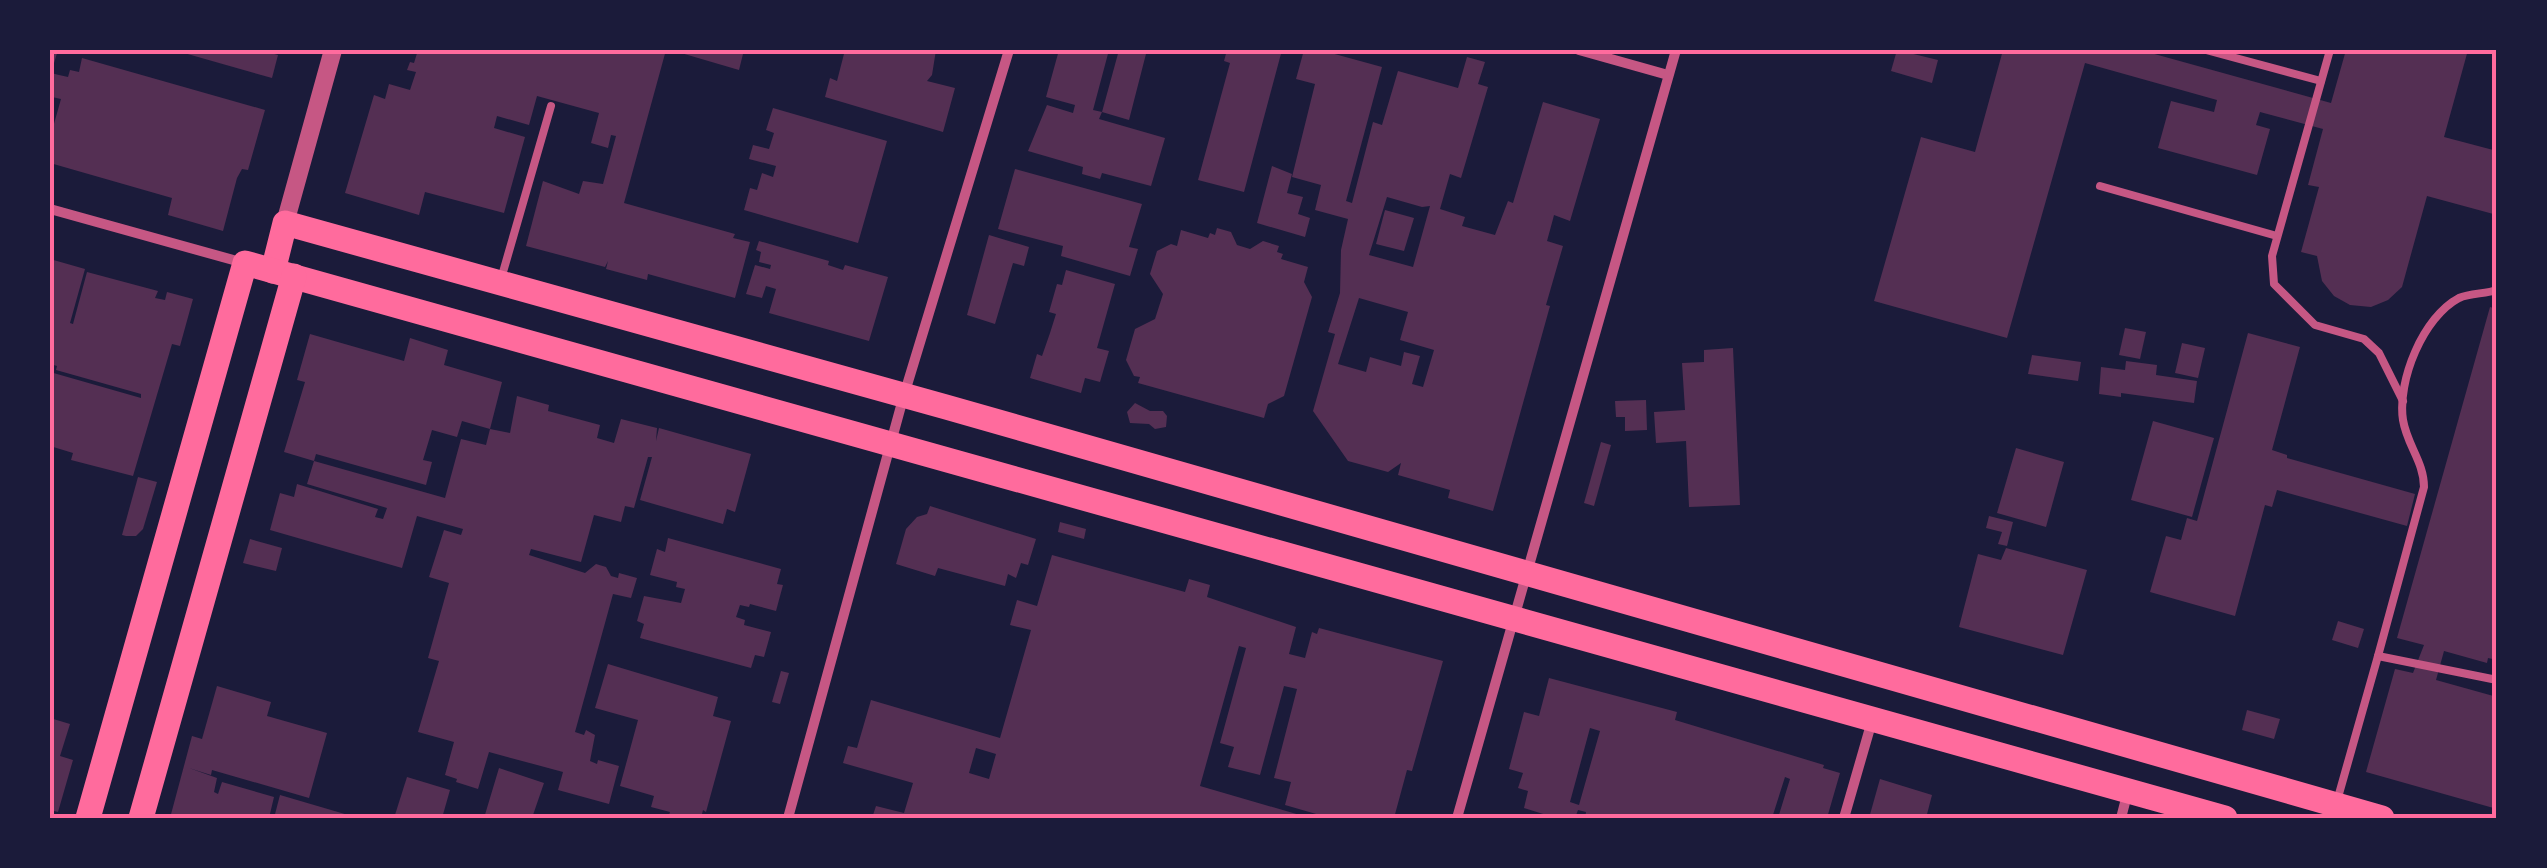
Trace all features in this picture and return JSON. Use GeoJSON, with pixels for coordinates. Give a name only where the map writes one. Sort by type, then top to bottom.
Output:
{"type":"FeatureCollection","features":[{"type":"Feature","properties":{"kind":"main road"},"geometry":{"type":"LineString","coordinates":[[141,818],[284,274],[285,223],[904,395],[2382,818]]}},
{"type":"Feature","properties":{"kind":"main road"},"geometry":{"type":"LineString","coordinates":[[88,818],[245,263],[2225,818]]}},
{"type":"Feature","properties":{"kind":"street"},"geometry":{"type":"LineString","coordinates":[[285,223],[332,50]]}},
{"type":"Feature","properties":{"kind":"street"},"geometry":{"type":"LineString","coordinates":[[788,818],[890,442],[1009,50]]}},
{"type":"Feature","properties":{"kind":"street"},"geometry":{"type":"LineString","coordinates":[[1580,50],[1668,76]]}},
{"type":"Feature","properties":{"kind":"street"},"geometry":{"type":"LineString","coordinates":[[1457,818],[1676,50]]}},
{"type":"Feature","properties":{"kind":"street"},"geometry":{"type":"LineString","coordinates":[[50,209],[245,263]]}},
{"type":"Feature","properties":{"kind":"street"},"geometry":{"type":"LineString","coordinates":[[1844,818],[1872,720]]}},
{"type":"Feature","properties":{"kind":"street"},"geometry":{"type":"LineString","coordinates":[[2122,818],[2128,791]]}},
{"type":"Feature","properties":{"kind":"lane"},"geometry":{"type":"LineString","coordinates":[[2206,50],[2321,81]]}},
{"type":"Feature","properties":{"kind":"lane"},"geometry":{"type":"LineString","coordinates":[[2330,50],[2272,256],[2274,284],[2315,326],[2364,340],[2379,354],[2403,402]]}},
{"type":"Feature","properties":{"kind":"lane"},"geometry":{"type":"LineString","coordinates":[[500,282],[552,106]]}},
{"type":"Feature","properties":{"kind":"lane"},"geometry":{"type":"LineString","coordinates":[[2100,186],[2277,236]]}},
{"type":"Feature","properties":{"kind":"lane"},"geometry":{"type":"LineString","coordinates":[[2336,805],[2424,487],[2420,460],[2406,433],[2403,402],[2416,346],[2436,312],[2463,296],[2497,290]]}},
{"type":"Feature","properties":{"kind":"lane"},"geometry":{"type":"LineString","coordinates":[[2378,656],[2497,680]]}},
{"type":"Feature","properties":{"kind":"building"},"geometry":{"type":"Polygon","coordinates":[[[50,50],[58,50],[51,73],[68,77],[70,70],[79,72],[82,58],[265,110],[248,170],[242,169],[237,178],[223,231],[168,215],[172,198],[50,163],[50,138],[61,99],[50,93],[50,50]]]}},
{"type":"Feature","properties":{"kind":"building"},"geometry":{"type":"Polygon","coordinates":[[[260,50],[278,55],[272,78],[177,51],[260,50]]]}},
{"type":"Feature","properties":{"kind":"building"},"geometry":{"type":"Polygon","coordinates":[[[418,50],[666,50],[624,203],[735,234],[733,238],[750,242],[735,298],[648,274],[647,280],[606,269],[608,261],[605,267],[526,246],[543,181],[579,194],[583,181],[603,184],[616,136],[611,135],[608,148],[591,143],[599,113],[537,96],[529,125],[497,116],[494,128],[525,137],[504,213],[425,192],[419,215],[345,193],[374,95],[385,99],[389,84],[410,90],[416,72],[407,70],[418,50]]]}},
{"type":"Feature","properties":{"kind":"building"},"geometry":{"type":"Polygon","coordinates":[[[681,50],[744,50],[739,70],[681,50]]]}},
{"type":"Feature","properties":{"kind":"building"},"geometry":{"type":"Polygon","coordinates":[[[845,50],[936,50],[932,75],[927,81],[955,88],[943,132],[825,97],[830,78],[837,81],[845,50]]]}},
{"type":"Feature","properties":{"kind":"building"},"geometry":{"type":"Polygon","coordinates":[[[1059,50],[1109,50],[1093,110],[1102,112],[1099,119],[1165,138],[1151,186],[1102,173],[1100,179],[1082,174],[1083,167],[1028,151],[1047,105],[1073,113],[1075,105],[1046,97],[1059,50]]]}},
{"type":"Feature","properties":{"kind":"building"},"geometry":{"type":"Polygon","coordinates":[[[1119,50],[1147,50],[1129,120],[1102,112],[1119,50]]]}},
{"type":"Feature","properties":{"kind":"building"},"geometry":{"type":"Polygon","coordinates":[[[1227,50],[1282,50],[1244,192],[1198,180],[1230,63],[1224,61],[1227,50]]]}},
{"type":"Feature","properties":{"kind":"building"},"geometry":{"type":"Polygon","coordinates":[[[1304,50],[1320,50],[1382,67],[1346,201],[1352,203],[1373,122],[1382,125],[1398,71],[1458,88],[1467,57],[1485,62],[1478,84],[1488,87],[1461,178],[1450,174],[1440,209],[1465,217],[1462,226],[1495,235],[1508,201],[1513,203],[1543,102],[1600,119],[1570,221],[1554,215],[1547,241],[1563,246],[1493,511],[1448,498],[1450,490],[1398,475],[1401,463],[1388,472],[1348,461],[1313,411],[1335,334],[1328,332],[1340,293],[1341,250],[1348,219],[1315,210],[1321,185],[1292,177],[1315,84],[1296,79],[1304,50]],[[1387,197],[1369,255],[1413,267],[1430,206],[1387,197]],[[1359,298],[1338,364],[1366,372],[1370,357],[1401,366],[1404,352],[1420,356],[1412,384],[1423,387],[1434,350],[1400,340],[1408,312],[1359,298]]]}},
{"type":"Feature","properties":{"kind":"building"},"geometry":{"type":"Polygon","coordinates":[[[1897,50],[1938,60],[1932,83],[1891,71],[1897,50]]]}},
{"type":"Feature","properties":{"kind":"building"},"geometry":{"type":"Polygon","coordinates":[[[2003,50],[2140,50],[2331,103],[2346,50],[2468,50],[2444,137],[2497,151],[2497,215],[2427,196],[2402,287],[2388,300],[2371,307],[2350,305],[2334,296],[2322,281],[2317,256],[2301,252],[2319,187],[2308,185],[2323,129],[2260,112],[2256,125],[2270,129],[2257,175],[2158,148],[2171,101],[2214,112],[2217,100],[2085,63],[2007,338],[1874,301],[1921,137],[1975,152],[2003,50]]]}},
{"type":"Feature","properties":{"kind":"building"},"geometry":{"type":"Polygon","coordinates":[[[773,108],[887,141],[858,243],[744,210],[750,188],[757,190],[762,173],[773,177],[776,166],[749,159],[753,145],[769,149],[774,133],[766,130],[773,108]]]}},
{"type":"Feature","properties":{"kind":"building"},"geometry":{"type":"Polygon","coordinates":[[[1272,166],[1292,174],[1287,193],[1303,197],[1298,214],[1310,218],[1305,237],[1257,223],[1272,166]]]}},
{"type":"Feature","properties":{"kind":"building"},"geometry":{"type":"Polygon","coordinates":[[[1015,169],[1142,204],[1129,247],[1138,249],[1130,276],[1061,256],[1063,246],[998,229],[1015,169]]]}},
{"type":"Feature","properties":{"kind":"building"},"geometry":{"type":"Polygon","coordinates":[[[1385,210],[1414,218],[1404,251],[1376,244],[1385,210]]]}},
{"type":"Feature","properties":{"kind":"building"},"geometry":{"type":"Polygon","coordinates":[[[1217,228],[1231,232],[1237,245],[1250,249],[1263,241],[1279,246],[1281,259],[1308,267],[1304,282],[1312,297],[1284,396],[1268,404],[1264,418],[1138,383],[1140,377],[1134,376],[1126,360],[1135,329],[1155,319],[1163,294],[1150,274],[1157,251],[1171,244],[1177,246],[1181,230],[1208,238],[1210,233],[1215,235],[1217,228]]]}},
{"type":"Feature","properties":{"kind":"building"},"geometry":{"type":"Polygon","coordinates":[[[989,235],[1029,247],[1024,266],[1013,263],[995,324],[967,315],[989,235]]]}},
{"type":"Feature","properties":{"kind":"building"},"geometry":{"type":"Polygon","coordinates":[[[759,241],[829,261],[828,265],[843,270],[845,265],[888,277],[869,341],[769,313],[776,289],[766,286],[762,298],[746,294],[755,265],[770,269],[771,265],[759,262],[759,241]]]}},
{"type":"Feature","properties":{"kind":"building"},"geometry":{"type":"Polygon","coordinates":[[[50,259],[85,269],[70,323],[73,324],[87,272],[158,291],[155,298],[165,300],[167,292],[193,299],[180,346],[172,344],[133,476],[71,460],[73,453],[50,446],[50,372],[141,398],[141,394],[56,370],[57,366],[50,364],[50,259]]]}},
{"type":"Feature","properties":{"kind":"building"},"geometry":{"type":"Polygon","coordinates":[[[1066,270],[1115,284],[1097,348],[1109,351],[1100,382],[1085,378],[1081,393],[1030,378],[1037,354],[1042,356],[1050,333],[1056,314],[1049,312],[1057,284],[1062,285],[1066,270]]]}},
{"type":"Feature","properties":{"kind":"building"},"geometry":{"type":"Polygon","coordinates":[[[2490,307],[2497,309],[2497,660],[2488,658],[2487,663],[2444,651],[2436,680],[2497,697],[2497,809],[2366,772],[2395,669],[2413,673],[2424,645],[2397,638],[2490,307]]]}},
{"type":"Feature","properties":{"kind":"building"},"geometry":{"type":"Polygon","coordinates":[[[2125,328],[2146,332],[2140,359],[2119,355],[2125,328]]]}},
{"type":"Feature","properties":{"kind":"building"},"geometry":{"type":"Polygon","coordinates":[[[2248,333],[2300,347],[2272,450],[2287,458],[2415,494],[2407,526],[2277,490],[2272,507],[2265,505],[2235,616],[2150,592],[2166,536],[2181,540],[2187,518],[2197,521],[2248,333]]]}},
{"type":"Feature","properties":{"kind":"building"},"geometry":{"type":"Polygon","coordinates":[[[310,334],[404,361],[410,338],[448,350],[444,365],[502,382],[490,429],[462,421],[457,437],[432,430],[423,460],[432,462],[426,485],[316,454],[314,461],[284,452],[305,382],[297,380],[310,334]]]}},
{"type":"Feature","properties":{"kind":"building"},"geometry":{"type":"Polygon","coordinates":[[[2182,343],[2205,348],[2198,378],[2175,373],[2182,343]]]}},
{"type":"Feature","properties":{"kind":"building"},"geometry":{"type":"Polygon","coordinates":[[[1733,348],[1740,505],[1689,507],[1686,441],[1656,443],[1654,412],[1685,410],[1682,363],[1704,362],[1704,350],[1733,348]]]}},
{"type":"Feature","properties":{"kind":"building"},"geometry":{"type":"Polygon","coordinates":[[[2032,355],[2081,362],[2078,381],[2028,374],[2032,355]]]}},
{"type":"Feature","properties":{"kind":"building"},"geometry":{"type":"Polygon","coordinates":[[[2126,361],[2157,365],[2156,375],[2197,381],[2194,403],[2121,393],[2121,397],[2099,394],[2101,367],[2125,370],[2126,361]]]}},
{"type":"Feature","properties":{"kind":"building"},"geometry":{"type":"Polygon","coordinates":[[[517,396],[549,405],[548,411],[600,425],[597,438],[614,443],[621,419],[657,428],[656,441],[659,428],[751,454],[735,512],[727,509],[723,524],[640,500],[652,457],[648,457],[634,508],[625,506],[621,522],[594,515],[581,562],[531,549],[529,555],[585,573],[596,564],[606,567],[611,576],[618,578],[619,573],[637,578],[631,598],[613,594],[575,732],[584,735],[586,730],[595,735],[590,761],[619,766],[609,804],[558,790],[563,772],[489,752],[478,789],[445,775],[454,742],[418,732],[439,661],[428,658],[449,583],[429,577],[444,530],[461,535],[463,529],[417,516],[402,568],[270,530],[280,493],[294,497],[297,484],[378,509],[375,517],[383,519],[387,508],[307,484],[314,461],[445,498],[461,439],[486,445],[490,429],[510,433],[517,396]]]}},
{"type":"Feature","properties":{"kind":"building"},"geometry":{"type":"Polygon","coordinates":[[[1646,400],[1647,430],[1625,431],[1625,417],[1616,417],[1615,401],[1646,400]]]}},
{"type":"Feature","properties":{"kind":"building"},"geometry":{"type":"Polygon","coordinates":[[[1135,403],[1150,411],[1163,411],[1167,416],[1166,427],[1155,429],[1149,424],[1130,423],[1127,412],[1135,403]]]}},
{"type":"Feature","properties":{"kind":"building"},"geometry":{"type":"Polygon","coordinates":[[[2153,421],[2214,438],[2192,517],[2131,500],[2153,421]]]}},
{"type":"Feature","properties":{"kind":"building"},"geometry":{"type":"Polygon","coordinates":[[[1601,442],[1611,445],[1594,506],[1584,503],[1601,442]]]}},
{"type":"Feature","properties":{"kind":"building"},"geometry":{"type":"Polygon","coordinates":[[[2016,448],[2064,462],[2046,527],[1997,513],[2016,448]]]}},
{"type":"Feature","properties":{"kind":"building"},"geometry":{"type":"Polygon","coordinates":[[[138,477],[157,482],[143,529],[136,536],[126,536],[122,535],[138,477]]]}},
{"type":"Feature","properties":{"kind":"building"},"geometry":{"type":"Polygon","coordinates":[[[930,506],[1036,539],[1028,565],[1021,563],[1016,578],[1008,574],[1005,586],[938,568],[935,576],[896,564],[906,529],[917,517],[927,514],[930,506]]]}},
{"type":"Feature","properties":{"kind":"building"},"geometry":{"type":"Polygon","coordinates":[[[1989,516],[2013,522],[2007,546],[1998,544],[2002,532],[1986,528],[1989,516]]]}},
{"type":"Feature","properties":{"kind":"building"},"geometry":{"type":"Polygon","coordinates":[[[1060,522],[1086,529],[1084,539],[1058,532],[1060,522]]]}},
{"type":"Feature","properties":{"kind":"building"},"geometry":{"type":"Polygon","coordinates":[[[668,538],[781,569],[777,584],[783,585],[776,611],[740,605],[736,617],[745,620],[744,625],[771,632],[764,657],[755,655],[751,668],[640,638],[644,624],[637,621],[644,596],[681,603],[685,589],[676,587],[677,582],[650,575],[657,549],[665,552],[668,538]]]}},
{"type":"Feature","properties":{"kind":"building"},"geometry":{"type":"Polygon","coordinates":[[[250,539],[282,548],[276,571],[243,563],[250,539]]]}},
{"type":"Feature","properties":{"kind":"building"},"geometry":{"type":"Polygon","coordinates":[[[2006,548],[2087,570],[2063,655],[1959,627],[1978,554],[2001,560],[2006,548]]]}},
{"type":"Feature","properties":{"kind":"building"},"geometry":{"type":"Polygon","coordinates":[[[1052,555],[1185,592],[1189,579],[1210,585],[1207,597],[1296,627],[1289,654],[1305,658],[1312,632],[1317,634],[1319,628],[1443,661],[1412,771],[1407,770],[1394,818],[1330,818],[1285,805],[1291,782],[1274,778],[1297,689],[1284,686],[1260,775],[1228,767],[1234,747],[1220,743],[1246,648],[1239,646],[1200,786],[1310,818],[872,818],[876,806],[904,813],[913,783],[843,763],[848,746],[857,748],[871,700],[1000,738],[1031,630],[1010,625],[1017,600],[1037,606],[1052,555]],[[976,748],[969,773],[989,779],[996,754],[976,748]]]}},
{"type":"Feature","properties":{"kind":"building"},"geometry":{"type":"Polygon","coordinates":[[[2338,621],[2364,629],[2358,648],[2332,640],[2338,621]]]}},
{"type":"Feature","properties":{"kind":"building"},"geometry":{"type":"Polygon","coordinates":[[[608,664],[718,697],[713,716],[731,721],[706,812],[703,810],[701,818],[668,818],[670,812],[651,807],[654,796],[620,786],[638,720],[595,708],[608,664]]]}},
{"type":"Feature","properties":{"kind":"building"},"geometry":{"type":"Polygon","coordinates":[[[781,671],[789,673],[780,704],[772,702],[781,671]]]}},
{"type":"Feature","properties":{"kind":"building"},"geometry":{"type":"Polygon","coordinates":[[[1549,678],[1677,712],[1675,720],[1840,773],[1827,818],[1778,818],[1790,779],[1785,777],[1772,818],[1585,818],[1586,812],[1578,810],[1575,818],[1556,818],[1524,808],[1528,791],[1518,788],[1523,773],[1509,769],[1524,712],[1539,716],[1549,678]],[[1590,728],[1570,802],[1579,805],[1600,731],[1590,728]]]}},
{"type":"Feature","properties":{"kind":"building"},"geometry":{"type":"Polygon","coordinates":[[[217,686],[271,702],[267,716],[327,733],[309,798],[212,770],[211,775],[189,768],[217,778],[214,792],[218,794],[222,782],[274,797],[269,818],[170,818],[192,736],[202,739],[217,686]]]}},
{"type":"Feature","properties":{"kind":"building"},"geometry":{"type":"Polygon","coordinates":[[[2247,710],[2280,719],[2274,739],[2242,730],[2247,710]]]}},
{"type":"Feature","properties":{"kind":"building"},"geometry":{"type":"Polygon","coordinates":[[[50,718],[70,724],[60,756],[73,760],[58,812],[50,810],[50,718]]]}},
{"type":"Feature","properties":{"kind":"building"},"geometry":{"type":"Polygon","coordinates":[[[499,768],[544,783],[533,815],[540,818],[484,818],[499,768]]]}},
{"type":"Feature","properties":{"kind":"building"},"geometry":{"type":"Polygon","coordinates":[[[407,777],[450,790],[442,818],[394,818],[407,777]]]}},
{"type":"Feature","properties":{"kind":"building"},"geometry":{"type":"Polygon","coordinates":[[[1880,779],[1932,795],[1926,818],[1869,818],[1880,779]]]}},
{"type":"Feature","properties":{"kind":"building"},"geometry":{"type":"Polygon","coordinates":[[[280,795],[355,817],[355,818],[274,818],[280,795]]]}}]}
